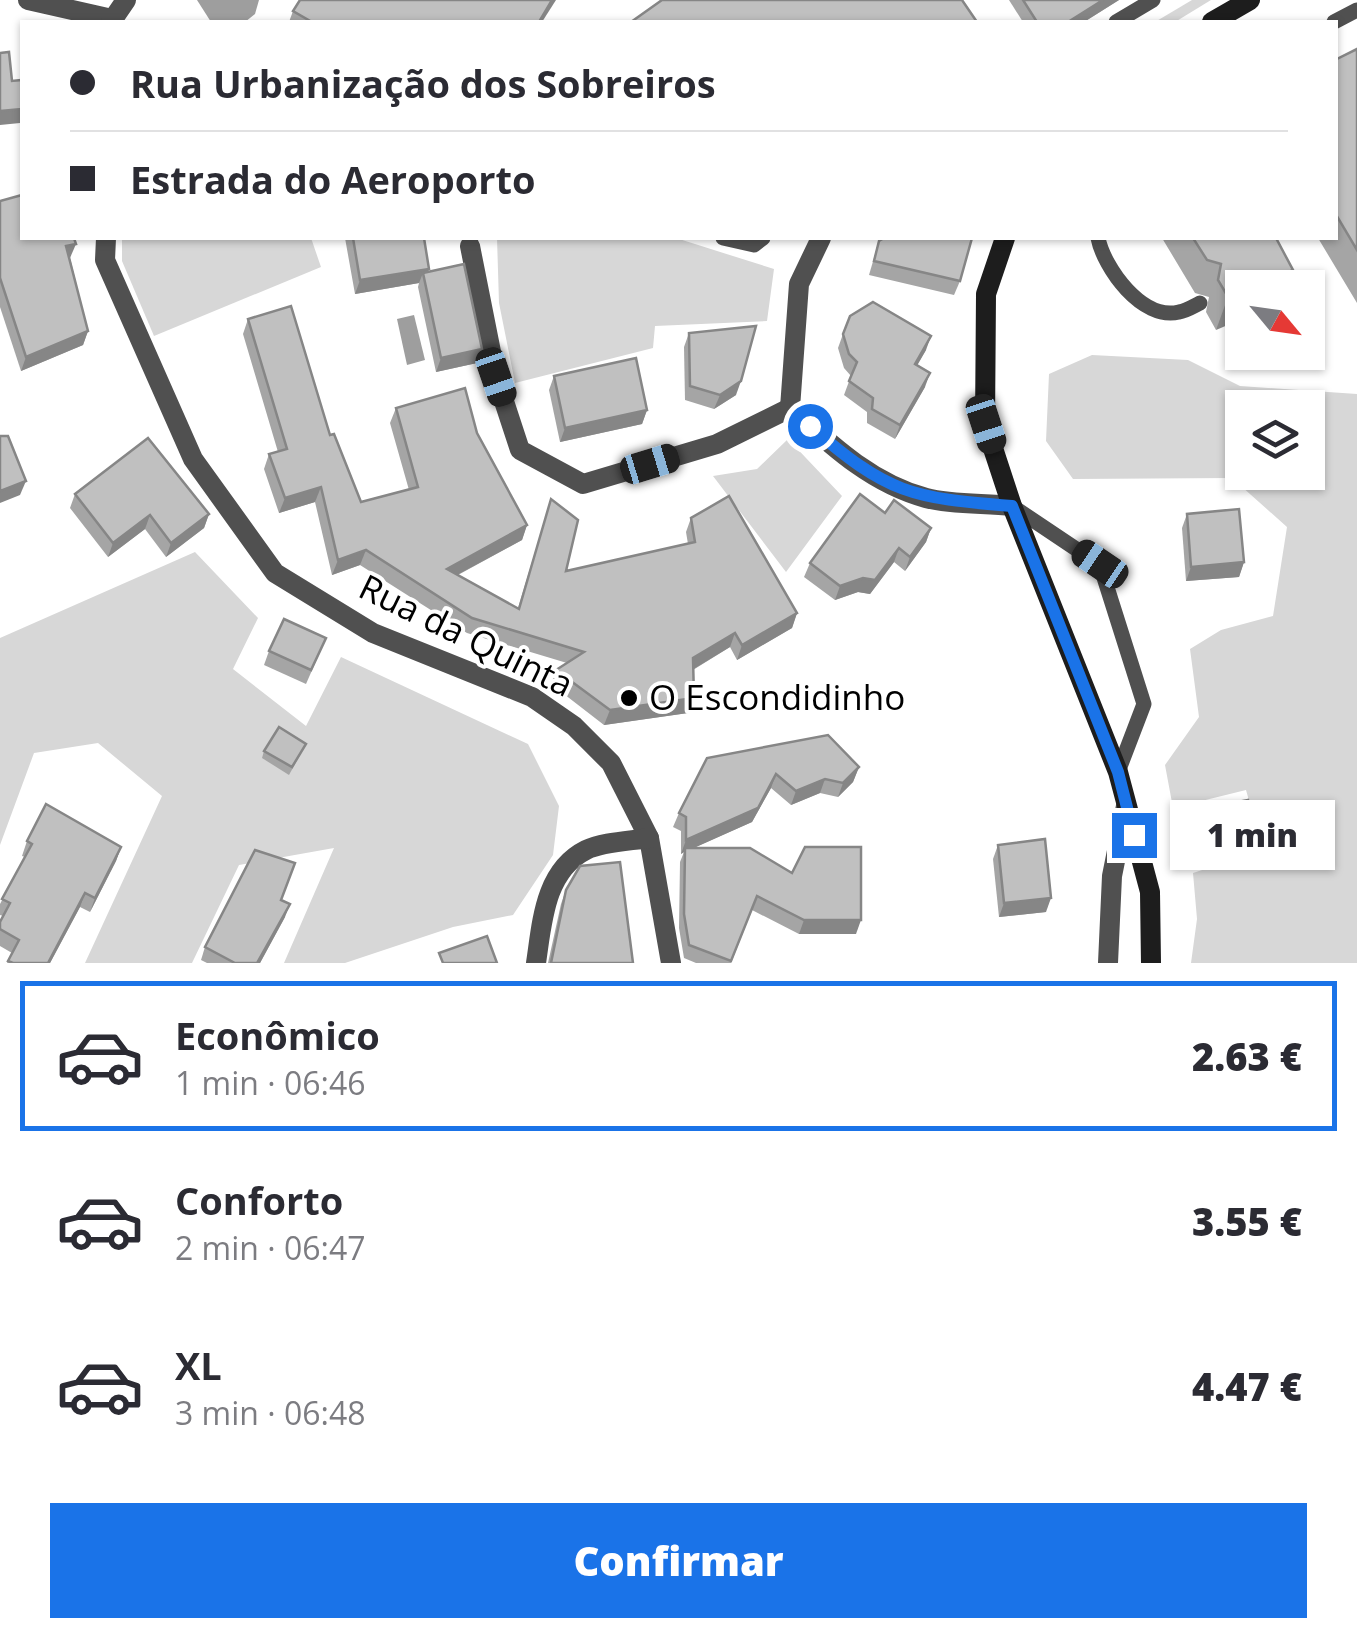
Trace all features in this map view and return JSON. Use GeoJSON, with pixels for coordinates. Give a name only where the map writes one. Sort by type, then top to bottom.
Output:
{"type":"FeatureCollection","features":[{"type":"Feature","properties":{"kind":"main road"},"geometry":{"type":"LineString","coordinates":[[1215,20],[1250,0]]}},
{"type":"Feature","properties":{"kind":"main road"},"geometry":{"type":"LineString","coordinates":[[1003,240],[986,294],[986,424],[1012,506],[1118,772],[1150,892],[1152,963]]}},
{"type":"Feature","properties":{"kind":"street"},"geometry":{"type":"LineString","coordinates":[[28,0],[108,20]]}},
{"type":"Feature","properties":{"kind":"street","name":"Rua da Quinta"},"geometry":{"type":"LineString","coordinates":[[106,240],[105,260],[193,459],[275,573],[373,633],[532,697],[574,726],[611,763],[649,838],[671,963]]}},
{"type":"Feature","properties":{"kind":"street"},"geometry":{"type":"LineString","coordinates":[[790,408],[799,284],[821,240]]}},
{"type":"Feature","properties":{"kind":"street"},"geometry":{"type":"LineString","coordinates":[[470,246],[496,377],[520,450],[583,484],[717,444],[790,408]]}},
{"type":"Feature","properties":{"kind":"street"},"geometry":{"type":"LineString","coordinates":[[790,408],[851,462],[888,485],[929,499],[1012,506]]}},
{"type":"Feature","properties":{"kind":"street"},"geometry":{"type":"LineString","coordinates":[[1108,963],[1112,876],[1126,806]]}},
{"type":"Feature","properties":{"kind":"street"},"geometry":{"type":"LineString","coordinates":[[536,963],[546,896],[564,871],[585,850],[649,838]]}},
{"type":"Feature","properties":{"kind":"lane"},"geometry":{"type":"LineString","coordinates":[[1119,20],[1153,0]]}},
{"type":"Feature","properties":{"kind":"lane"},"geometry":{"type":"LineString","coordinates":[[733,240],[754,244],[761,240]]}},
{"type":"Feature","properties":{"kind":"lane"},"geometry":{"type":"LineString","coordinates":[[1099,240],[1130,294],[1154,309],[1176,314],[1200,303]]}},
{"type":"Feature","properties":{"kind":"lane"},"geometry":{"type":"LineString","coordinates":[[1012,506],[1100,564],[1144,704],[1118,772]]}},
{"type":"Feature","properties":{"kind":"shaded area"},"geometry":{"type":"Polygon","coordinates":[[[197,0],[259,0],[255,14],[248,20],[210,20],[197,0]]]}},
{"type":"Feature","properties":{"kind":"shaded area"},"geometry":{"type":"Polygon","coordinates":[[[1192,0],[1211,0],[1178,20],[1158,20],[1192,0]]]}},
{"type":"Feature","properties":{"kind":"shaded area"},"geometry":{"type":"Polygon","coordinates":[[[122,240],[312,240],[321,267],[154,336],[122,261],[122,240]]]}},
{"type":"Feature","properties":{"kind":"shaded area"},"geometry":{"type":"Polygon","coordinates":[[[497,240],[682,240],[774,269],[767,321],[655,326],[653,348],[515,383],[499,303],[497,240]]]}},
{"type":"Feature","properties":{"kind":"shaded area"},"geometry":{"type":"Polygon","coordinates":[[[414,315],[425,360],[407,365],[397,319],[414,315]]]}},
{"type":"Feature","properties":{"kind":"shaded area"},"geometry":{"type":"Polygon","coordinates":[[[1092,355],[1188,360],[1240,386],[1298,390],[1225,390],[1225,478],[1073,479],[1046,441],[1049,374],[1092,355]]]}},
{"type":"Feature","properties":{"kind":"shaded area"},"geometry":{"type":"Polygon","coordinates":[[[1325,392],[1357,394],[1357,963],[1191,963],[1197,919],[1193,873],[1263,850],[1246,790],[1173,808],[1165,765],[1199,717],[1190,649],[1221,630],[1273,616],[1287,527],[1245,490],[1325,490],[1325,392]]]}},
{"type":"Feature","properties":{"kind":"shaded area"},"geometry":{"type":"Polygon","coordinates":[[[788,439],[842,496],[786,572],[713,476],[757,469],[788,439]]]}},
{"type":"Feature","properties":{"kind":"shaded area"},"geometry":{"type":"Polygon","coordinates":[[[195,552],[258,618],[233,669],[306,726],[341,657],[528,744],[559,806],[553,855],[513,915],[453,927],[345,963],[284,963],[334,848],[239,865],[192,963],[85,963],[162,796],[98,743],[34,753],[0,845],[0,638],[195,552]]]}},
{"type":"Feature","properties":{"kind":"building"},"geometry":{"type":"Polygon","coordinates":[[[300,0],[552,0],[540,20],[309,20],[293,11],[300,0]]]}},
{"type":"Feature","properties":{"kind":"building"},"geometry":{"type":"Polygon","coordinates":[[[662,0],[962,0],[976,20],[634,20],[662,0]]]}},
{"type":"Feature","properties":{"kind":"building"},"geometry":{"type":"Polygon","coordinates":[[[1023,0],[1103,0],[1071,20],[1036,20],[1023,0]]]}},
{"type":"Feature","properties":{"kind":"building"},"geometry":{"type":"Polygon","coordinates":[[[1357,49],[1357,250],[1338,218],[1338,58],[1357,49]]]}},
{"type":"Feature","properties":{"kind":"building"},"geometry":{"type":"Polygon","coordinates":[[[9,52],[12,81],[20,80],[20,109],[0,111],[0,53],[9,52]]]}},
{"type":"Feature","properties":{"kind":"building"},"geometry":{"type":"Polygon","coordinates":[[[20,196],[20,240],[75,240],[76,244],[66,246],[88,331],[26,357],[0,278],[0,201],[20,196]]]}},
{"type":"Feature","properties":{"kind":"building"},"geometry":{"type":"Polygon","coordinates":[[[353,240],[424,240],[429,269],[360,280],[353,240]]]}},
{"type":"Feature","properties":{"kind":"building"},"geometry":{"type":"Polygon","coordinates":[[[971,240],[960,281],[874,261],[879,241],[971,240]]]}},
{"type":"Feature","properties":{"kind":"building"},"geometry":{"type":"Polygon","coordinates":[[[1194,240],[1277,240],[1293,270],[1225,270],[1225,292],[1218,280],[1221,264],[1207,260],[1194,240]]]}},
{"type":"Feature","properties":{"kind":"building"},"geometry":{"type":"Polygon","coordinates":[[[464,264],[482,349],[441,358],[423,273],[464,264]]]}},
{"type":"Feature","properties":{"kind":"building"},"geometry":{"type":"Polygon","coordinates":[[[873,302],[931,336],[915,364],[930,373],[900,425],[872,409],[873,398],[849,381],[857,362],[849,354],[843,334],[850,316],[873,302]]]}},
{"type":"Feature","properties":{"kind":"building"},"geometry":{"type":"Polygon","coordinates":[[[291,306],[330,435],[334,434],[361,502],[418,487],[396,408],[465,388],[477,433],[527,525],[447,569],[519,609],[551,499],[578,520],[566,571],[695,542],[691,518],[729,496],[797,613],[742,645],[735,633],[693,658],[694,698],[610,710],[556,670],[584,652],[472,618],[366,550],[338,560],[321,487],[285,498],[269,454],[287,449],[248,319],[291,306]]]}},
{"type":"Feature","properties":{"kind":"building"},"geometry":{"type":"Polygon","coordinates":[[[756,326],[741,381],[720,395],[690,386],[689,333],[756,326]]]}},
{"type":"Feature","properties":{"kind":"building"},"geometry":{"type":"Polygon","coordinates":[[[636,358],[647,410],[565,428],[554,376],[636,358]]]}},
{"type":"Feature","properties":{"kind":"building"},"geometry":{"type":"Polygon","coordinates":[[[0,436],[8,436],[26,481],[0,491],[0,436]]]}},
{"type":"Feature","properties":{"kind":"building"},"geometry":{"type":"Polygon","coordinates":[[[148,438],[209,514],[171,543],[150,515],[113,543],[75,494],[148,438]]]}},
{"type":"Feature","properties":{"kind":"building"},"geometry":{"type":"Polygon","coordinates":[[[860,494],[885,513],[894,500],[931,528],[910,557],[899,548],[875,580],[863,578],[840,586],[810,563],[860,494]]]}},
{"type":"Feature","properties":{"kind":"building"},"geometry":{"type":"Polygon","coordinates":[[[1239,509],[1244,562],[1191,567],[1187,514],[1239,509]]]}},
{"type":"Feature","properties":{"kind":"building"},"geometry":{"type":"Polygon","coordinates":[[[284,619],[326,638],[311,670],[269,651],[284,619]]]}},
{"type":"Feature","properties":{"kind":"building"},"geometry":{"type":"Polygon","coordinates":[[[279,727],[306,744],[292,767],[264,751],[279,727]]]}},
{"type":"Feature","properties":{"kind":"building"},"geometry":{"type":"Polygon","coordinates":[[[828,735],[859,767],[843,783],[825,779],[796,791],[776,774],[758,808],[686,840],[686,817],[679,813],[707,758],[828,735]]]}},
{"type":"Feature","properties":{"kind":"building"},"geometry":{"type":"Polygon","coordinates":[[[1248,800],[1253,834],[1222,839],[1217,806],[1248,800]]]}},
{"type":"Feature","properties":{"kind":"building"},"geometry":{"type":"Polygon","coordinates":[[[46,804],[121,847],[95,898],[85,893],[48,963],[13,963],[8,961],[19,940],[0,929],[10,903],[2,899],[32,844],[27,841],[46,804]]]}},
{"type":"Feature","properties":{"kind":"building"},"geometry":{"type":"Polygon","coordinates":[[[1045,839],[1051,898],[1004,903],[998,845],[1045,839]]]}},
{"type":"Feature","properties":{"kind":"building"},"geometry":{"type":"Polygon","coordinates":[[[805,847],[861,847],[861,920],[804,920],[757,896],[731,961],[689,945],[684,914],[685,848],[750,848],[792,873],[805,847]]]}},
{"type":"Feature","properties":{"kind":"building"},"geometry":{"type":"Polygon","coordinates":[[[255,850],[295,863],[281,900],[290,904],[257,963],[235,963],[205,947],[255,850]]]}},
{"type":"Feature","properties":{"kind":"building"},"geometry":{"type":"Polygon","coordinates":[[[620,862],[633,963],[551,963],[566,890],[580,866],[620,862]]]}},
{"type":"Feature","properties":{"kind":"building"},"geometry":{"type":"Polygon","coordinates":[[[487,936],[497,963],[443,963],[439,953],[487,936]]]}},
{"type":"Feature","properties":{"kind":"place","name":"O Escondidinho"},"geometry":{"type":"Point","coordinates":[629,698]}},
{"type":"Feature","properties":{"kind":"route"},"geometry":{"type":"LineString","coordinates":[[810,426],[851,462],[888,485],[929,499],[1012,506],[1118,772],[1134,835]]}}]}
